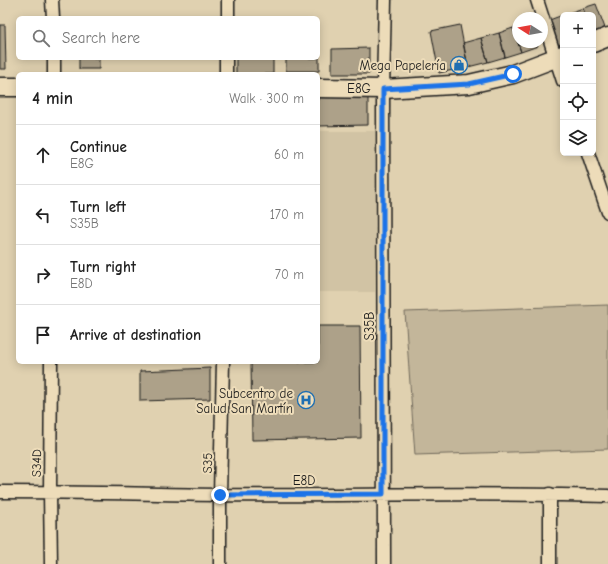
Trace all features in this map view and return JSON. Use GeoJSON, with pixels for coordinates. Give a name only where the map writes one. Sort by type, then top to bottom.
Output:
{"type":"FeatureCollection","features":[{"type":"Feature","properties":{"kind":"street"},"geometry":{"type":"LineString","coordinates":[[52,0],[53,16]]}},
{"type":"Feature","properties":{"kind":"street"},"geometry":{"type":"LineString","coordinates":[[228,0],[228,16]]}},
{"type":"Feature","properties":{"kind":"street","name":"S35B"},"geometry":{"type":"LineString","coordinates":[[384,0],[384,564]]}},
{"type":"Feature","properties":{"kind":"street"},"geometry":{"type":"LineString","coordinates":[[537,0],[559,57]]}},
{"type":"Feature","properties":{"kind":"street"},"geometry":{"type":"LineString","coordinates":[[596,42],[608,37]]}},
{"type":"Feature","properties":{"kind":"street","name":"E8G"},"geometry":{"type":"LineString","coordinates":[[320,88],[383,89],[469,84],[513,74],[559,57]]}},
{"type":"Feature","properties":{"kind":"street"},"geometry":{"type":"LineString","coordinates":[[54,60],[54,72]]}},
{"type":"Feature","properties":{"kind":"street"},"geometry":{"type":"LineString","coordinates":[[226,60],[226,72]]}},
{"type":"Feature","properties":{"kind":"street"},"geometry":{"type":"LineString","coordinates":[[0,87],[16,87]]}},
{"type":"Feature","properties":{"kind":"street"},"geometry":{"type":"LineString","coordinates":[[589,156],[608,212]]}},
{"type":"Feature","properties":{"kind":"street","name":"S34D"},"geometry":{"type":"LineString","coordinates":[[51,364],[51,564]]}},
{"type":"Feature","properties":{"kind":"street","name":"S35"},"geometry":{"type":"LineString","coordinates":[[220,564],[223,364]]}},
{"type":"Feature","properties":{"kind":"street","name":"E8D"},"geometry":{"type":"LineString","coordinates":[[0,492],[220,495],[550,494],[608,496]]}},
{"type":"Feature","properties":{"kind":"street"},"geometry":{"type":"LineString","coordinates":[[550,494],[550,564]]}},
{"type":"Feature","properties":{"kind":"shaded area"},"geometry":{"type":"Polygon","coordinates":[[[320,131],[375,131],[375,292],[320,292],[320,131]]]}},
{"type":"Feature","properties":{"kind":"shaded area"},"geometry":{"type":"Polygon","coordinates":[[[608,305],[608,449],[415,455],[405,312],[608,305]]]}},
{"type":"Feature","properties":{"kind":"building"},"geometry":{"type":"Polygon","coordinates":[[[596,4],[605,28],[596,32],[596,12],[584,12],[583,8],[596,4]]]}},
{"type":"Feature","properties":{"kind":"building"},"geometry":{"type":"Polygon","coordinates":[[[583,8],[584,12],[572,12],[583,8]]]}},
{"type":"Feature","properties":{"kind":"building"},"geometry":{"type":"Polygon","coordinates":[[[560,16],[560,44],[553,47],[548,33],[548,21],[560,16]]]}},
{"type":"Feature","properties":{"kind":"building"},"geometry":{"type":"Polygon","coordinates":[[[0,25],[5,25],[6,69],[0,69],[0,25]]]}},
{"type":"Feature","properties":{"kind":"building"},"geometry":{"type":"Polygon","coordinates":[[[460,25],[468,67],[439,73],[431,31],[460,25]]]}},
{"type":"Feature","properties":{"kind":"building"},"geometry":{"type":"Polygon","coordinates":[[[512,28],[512,48],[520,48],[521,52],[505,57],[499,33],[512,28]]]}},
{"type":"Feature","properties":{"kind":"building"},"geometry":{"type":"Polygon","coordinates":[[[499,33],[505,57],[488,62],[481,38],[499,33]]]}},
{"type":"Feature","properties":{"kind":"building"},"geometry":{"type":"Polygon","coordinates":[[[481,38],[488,62],[468,67],[463,43],[481,38]]]}},
{"type":"Feature","properties":{"kind":"building"},"geometry":{"type":"Polygon","coordinates":[[[369,48],[369,74],[332,74],[332,49],[369,48]]]}},
{"type":"Feature","properties":{"kind":"building"},"geometry":{"type":"Polygon","coordinates":[[[520,48],[532,48],[521,52],[520,48]]]}},
{"type":"Feature","properties":{"kind":"building"},"geometry":{"type":"Polygon","coordinates":[[[79,60],[99,60],[99,69],[79,69],[79,60]]]}},
{"type":"Feature","properties":{"kind":"building"},"geometry":{"type":"Polygon","coordinates":[[[236,60],[273,60],[273,72],[236,72],[236,60]]]}},
{"type":"Feature","properties":{"kind":"building"},"geometry":{"type":"Polygon","coordinates":[[[286,60],[319,60],[319,71],[286,71],[286,60]]]}},
{"type":"Feature","properties":{"kind":"building"},"geometry":{"type":"Polygon","coordinates":[[[368,93],[368,125],[320,126],[320,94],[368,93]]]}},
{"type":"Feature","properties":{"kind":"building","name":"Subcentro de Salud San Martín"},"geometry":{"type":"Polygon","coordinates":[[[320,326],[360,326],[361,438],[252,440],[251,364],[320,364],[320,326]]]}},
{"type":"Feature","properties":{"kind":"building"},"geometry":{"type":"Polygon","coordinates":[[[210,368],[210,399],[140,401],[140,371],[210,368]]]}},
{"type":"Feature","properties":{"kind":"place","name":"Mega Papelería"},"geometry":{"type":"Point","coordinates":[459,65]}},
{"type":"Feature","properties":{"kind":"place","name":"Subcentro de Salud San Martín"},"geometry":{"type":"Point","coordinates":[306,400]}},
{"type":"Feature","properties":{"kind":"route"},"geometry":{"type":"LineString","coordinates":[[220,495],[383,494],[383,89],[469,84],[513,74]]}}]}
